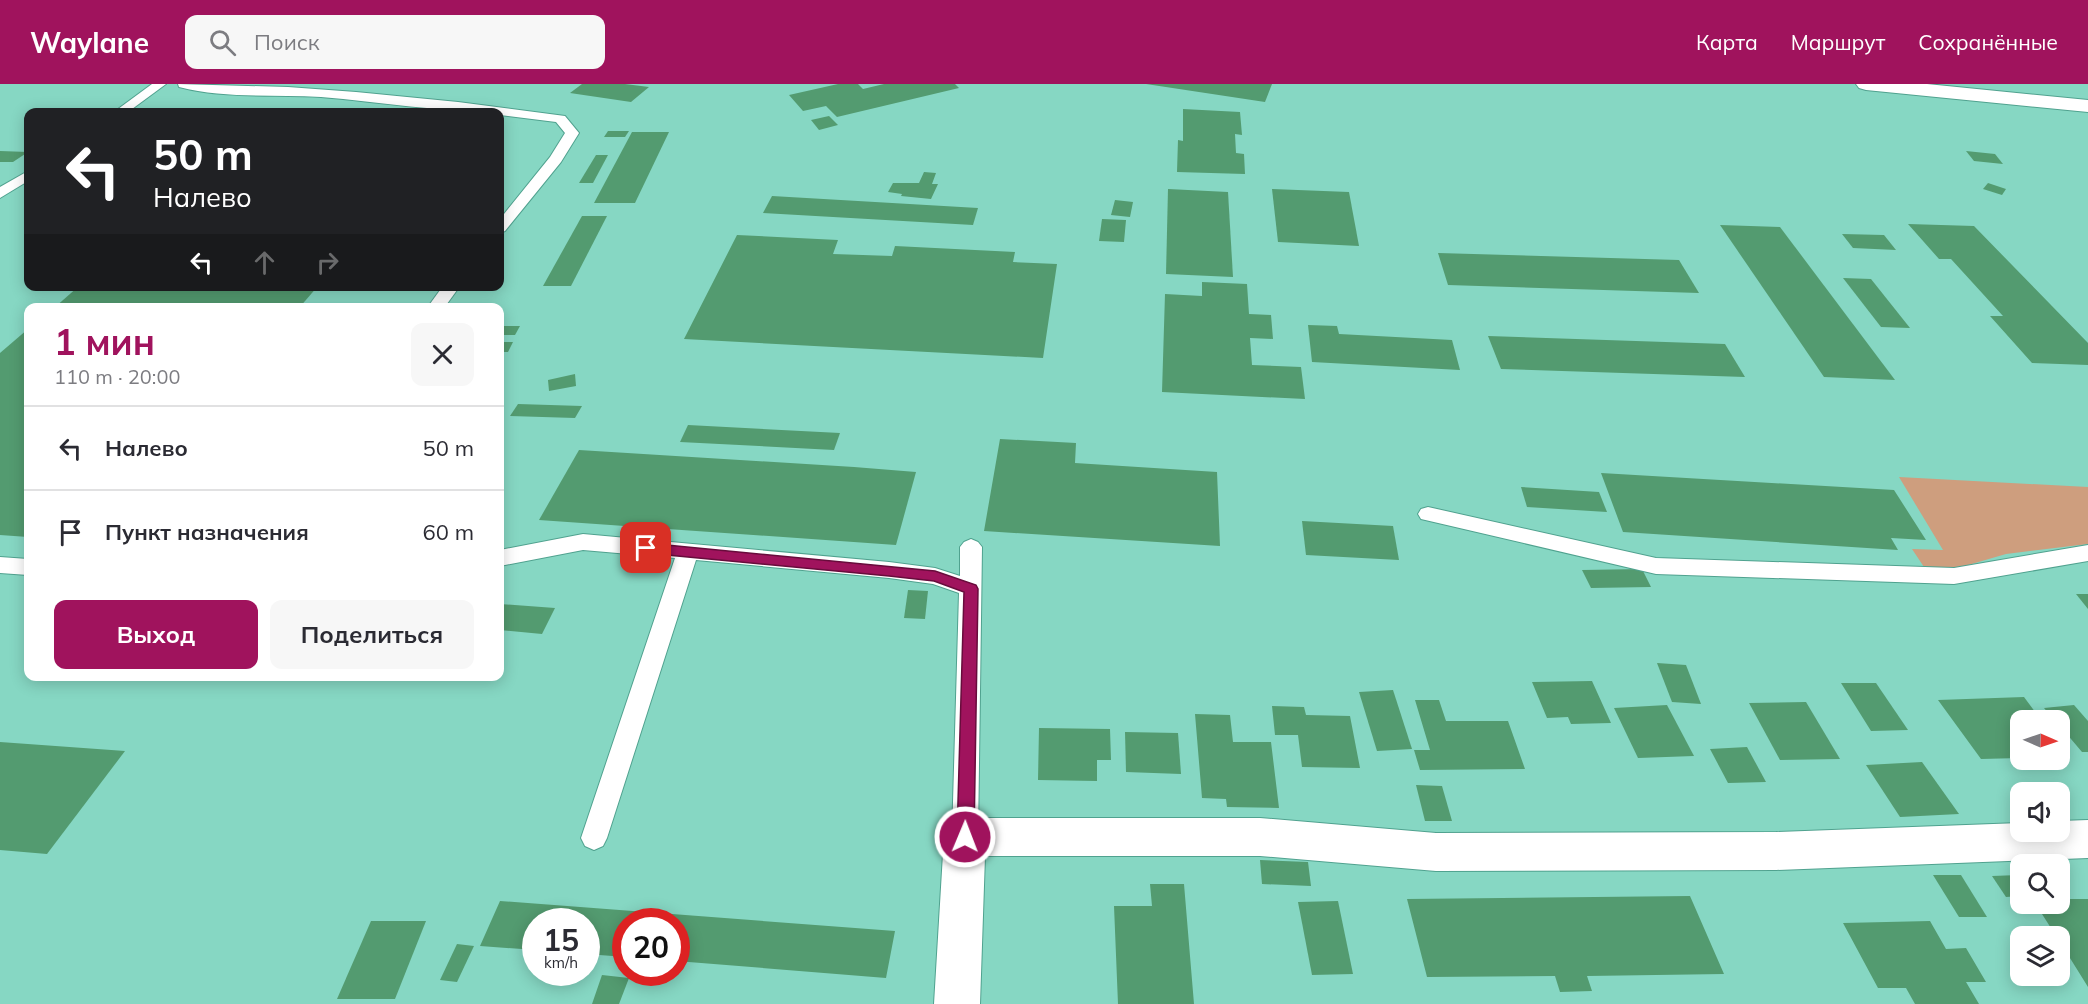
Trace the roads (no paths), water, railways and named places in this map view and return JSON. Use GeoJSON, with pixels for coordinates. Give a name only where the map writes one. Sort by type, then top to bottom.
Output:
{"type":"FeatureCollection","features":[{"type":"Feature","properties":{"kind":"main road"},"geometry":{"type":"LineString","coordinates":[[1866,84],[2088,106]]}},
{"type":"Feature","properties":{"kind":"main road"},"geometry":{"type":"LineString","coordinates":[[1940,84],[2088,99]]}},
{"type":"Feature","properties":{"kind":"main road"},"geometry":{"type":"LineString","coordinates":[[957,1004],[965,837],[1260,837],[1436,852],[1776,851],[2088,839]]}},
{"type":"Feature","properties":{"kind":"lane"},"geometry":{"type":"LineString","coordinates":[[126,108],[160,84]]}},
{"type":"Feature","properties":{"kind":"lane"},"geometry":{"type":"LineString","coordinates":[[184,84],[201,90],[298,92],[480,108]]}},
{"type":"Feature","properties":{"kind":"lane"},"geometry":{"type":"LineString","coordinates":[[504,111],[560,119],[572,133],[556,159],[504,223]]}},
{"type":"Feature","properties":{"kind":"lane"},"geometry":{"type":"LineString","coordinates":[[0,194],[24,178]]}},
{"type":"Feature","properties":{"kind":"lane"},"geometry":{"type":"LineString","coordinates":[[439,303],[448,291]]}},
{"type":"Feature","properties":{"kind":"lane"},"geometry":{"type":"LineString","coordinates":[[1428,514],[1656,566],[1954,576],[2088,553]]}},
{"type":"Feature","properties":{"kind":"lane"},"geometry":{"type":"LineString","coordinates":[[504,557],[583,542],[935,576],[971,589]]}},
{"type":"Feature","properties":{"kind":"lane"},"geometry":{"type":"LineString","coordinates":[[965,837],[971,548]]}},
{"type":"Feature","properties":{"kind":"lane"},"geometry":{"type":"LineString","coordinates":[[594,838],[688,552]]}},
{"type":"Feature","properties":{"kind":"lane"},"geometry":{"type":"LineString","coordinates":[[0,565],[24,567]]}}]}
